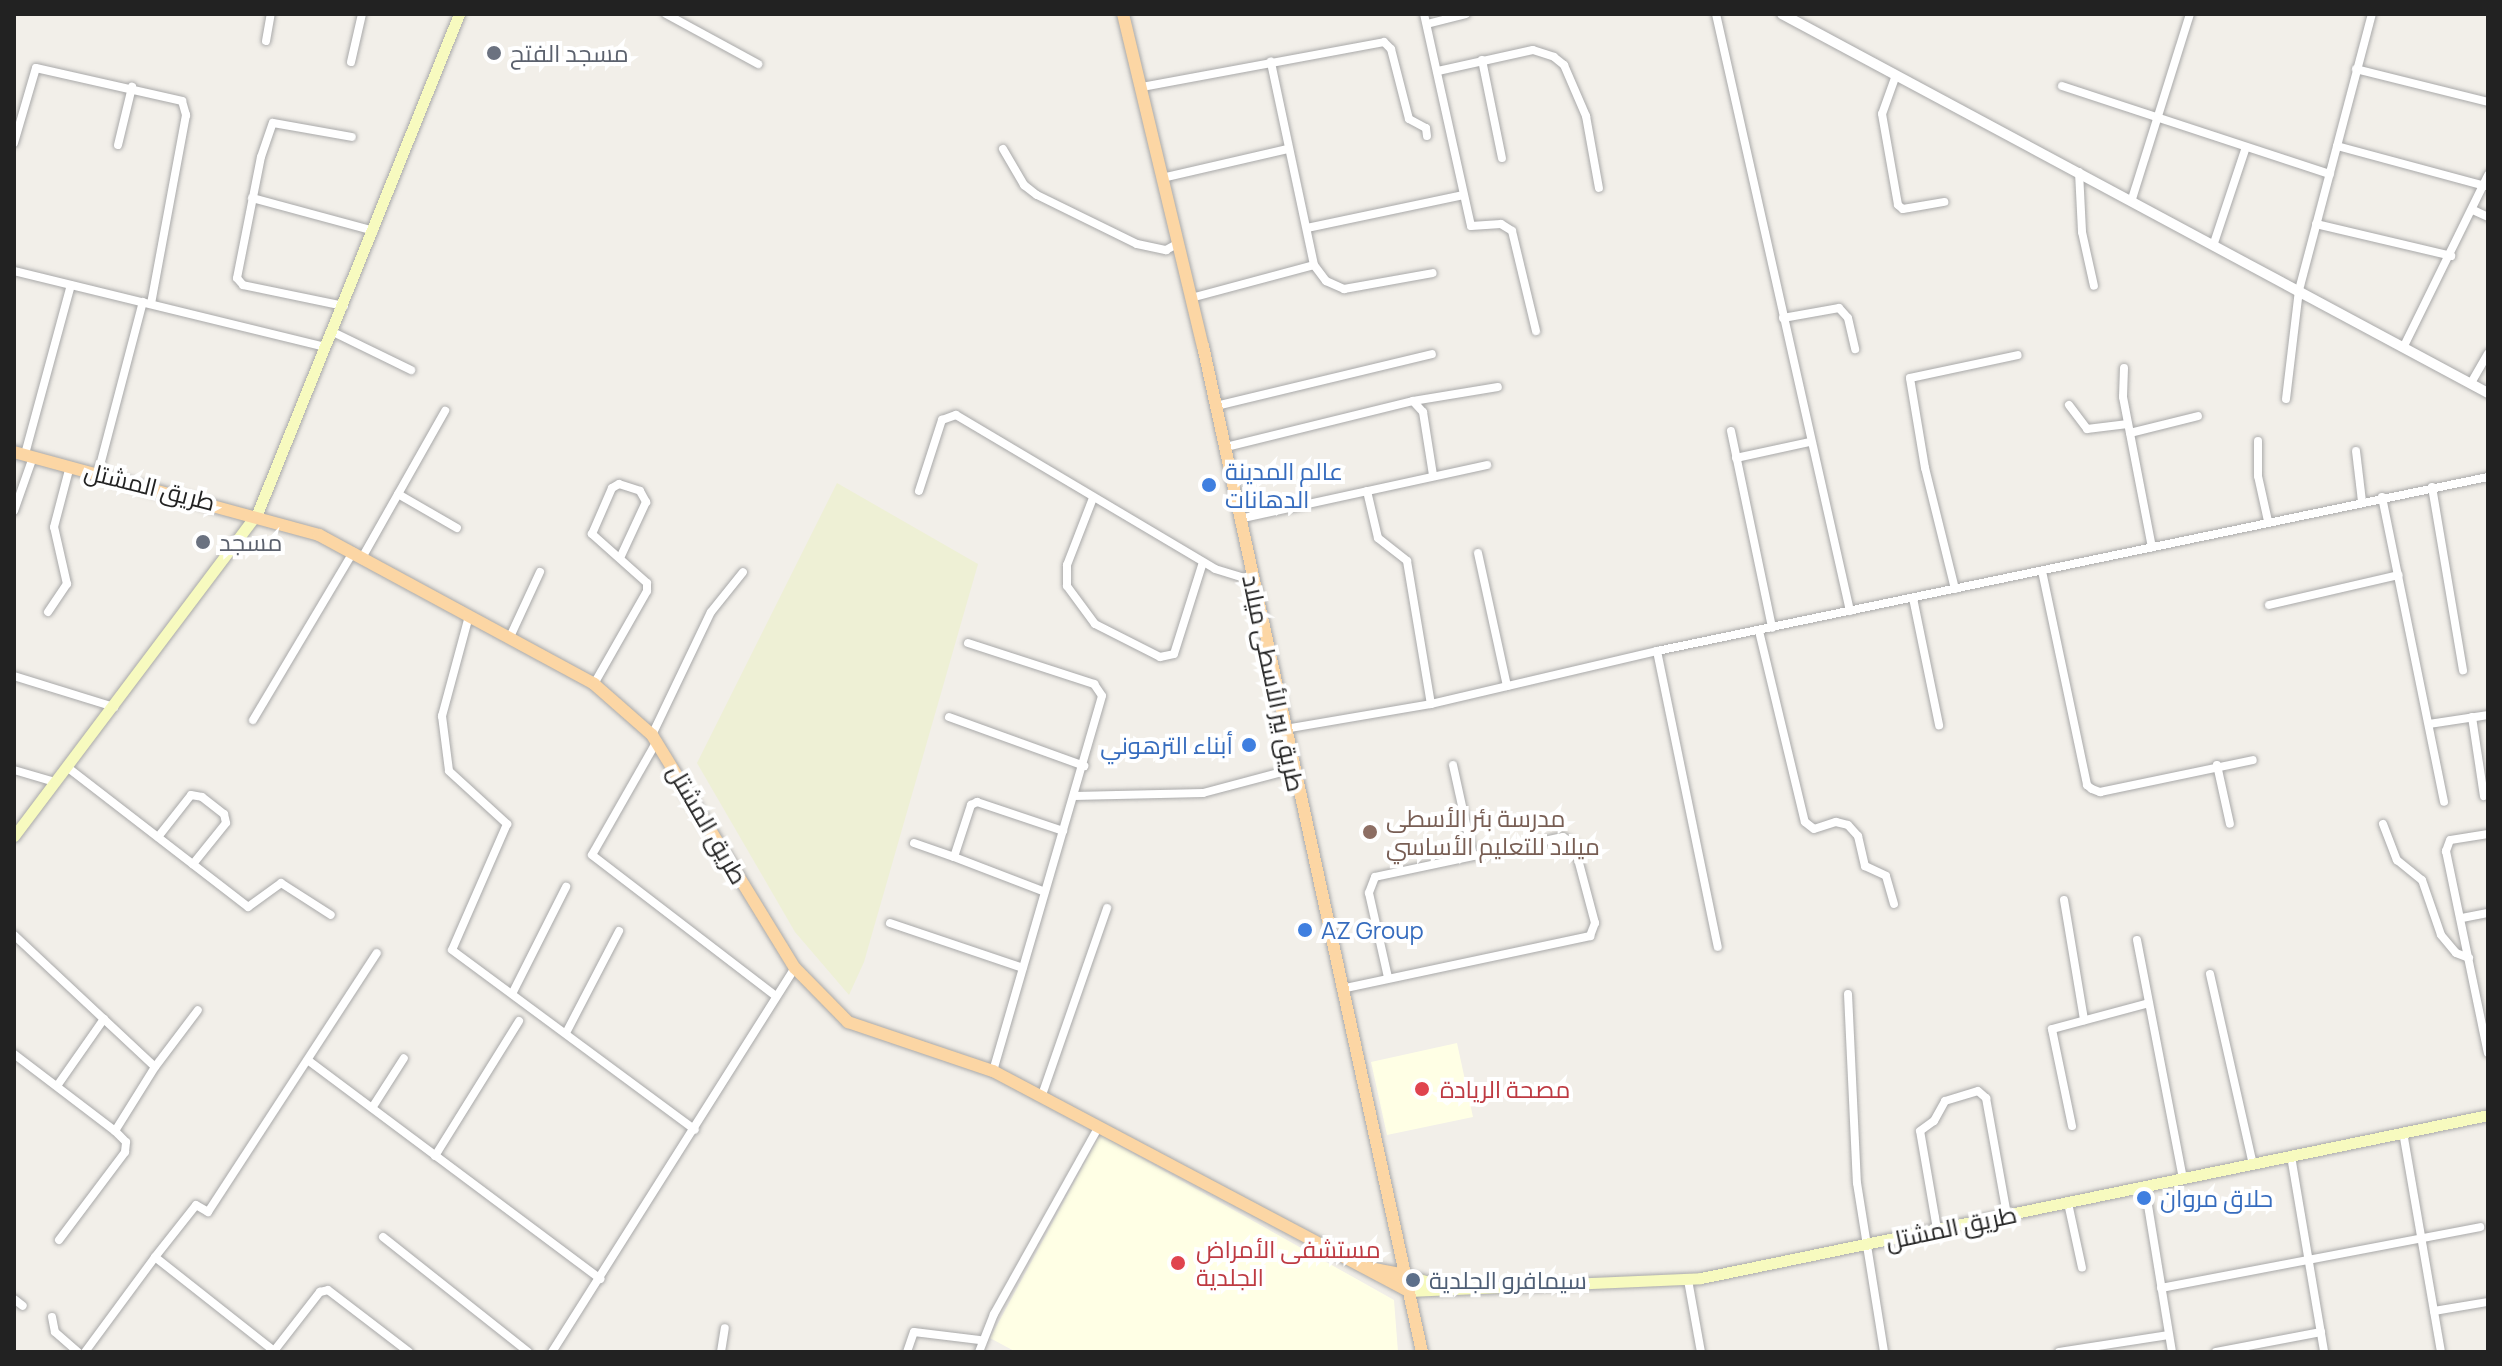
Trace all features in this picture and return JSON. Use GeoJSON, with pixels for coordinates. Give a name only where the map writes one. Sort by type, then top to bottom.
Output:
{"type":"FeatureCollection","features":[{"type":"Feature","properties":{"kind":"main road"},"geometry":{"type":"LineString","coordinates":[[14,836],[19,821],[55,782],[114,707],[257,514],[344,306],[459,14]]}},
{"type":"Feature","properties":{"kind":"main road","name":"طريق بير الأسطى ميلاد"},"geometry":{"type":"LineString","coordinates":[[1123,14],[1226,447],[1251,580],[1422,1352]]}},
{"type":"Feature","properties":{"kind":"main road","name":"طريق المشتل"},"geometry":{"type":"LineString","coordinates":[[24,454],[257,514],[358,554],[594,684],[655,738],[795,968],[831,1008],[864,1030],[993,1071],[1042,1095],[1408,1291],[1688,1280],[2488,1115]]}},
{"type":"Feature","properties":{"kind":"main road"},"geometry":{"type":"LineString","coordinates":[[1358,1266],[1451,1288]]}},
{"type":"Feature","properties":{"kind":"street"},"geometry":{"type":"LineString","coordinates":[[266,41],[271,14]]}},
{"type":"Feature","properties":{"kind":"street"},"geometry":{"type":"LineString","coordinates":[[351,62],[362,14]]}},
{"type":"Feature","properties":{"kind":"street"},"geometry":{"type":"LineString","coordinates":[[666,14],[758,64]]}},
{"type":"Feature","properties":{"kind":"street"},"geometry":{"type":"LineString","coordinates":[[1466,14],[1426,19],[1464,195],[1471,226],[1501,224],[1512,231],[1536,331]]}},
{"type":"Feature","properties":{"kind":"street"},"geometry":{"type":"LineString","coordinates":[[1716,14],[1850,611]]}},
{"type":"Feature","properties":{"kind":"street"},"geometry":{"type":"LineString","coordinates":[[1782,14],[1800,19],[1896,75],[2214,243],[2488,393]]}},
{"type":"Feature","properties":{"kind":"street"},"geometry":{"type":"LineString","coordinates":[[2132,199],[2190,14]]}},
{"type":"Feature","properties":{"kind":"street"},"geometry":{"type":"LineString","coordinates":[[2286,399],[2299,290],[2372,14]]}},
{"type":"Feature","properties":{"kind":"street"},"geometry":{"type":"LineString","coordinates":[[1142,87],[1384,42],[1391,49],[1409,119],[1426,128],[1427,136]]}},
{"type":"Feature","properties":{"kind":"street"},"geometry":{"type":"LineString","coordinates":[[1438,71],[1533,50],[1564,65],[1586,116],[1599,188]]}},
{"type":"Feature","properties":{"kind":"street"},"geometry":{"type":"LineString","coordinates":[[1482,60],[1502,158]]}},
{"type":"Feature","properties":{"kind":"street"},"geometry":{"type":"LineString","coordinates":[[1271,62],[1314,265],[1326,281],[1344,289],[1433,273]]}},
{"type":"Feature","properties":{"kind":"street"},"geometry":{"type":"LineString","coordinates":[[2356,69],[2488,102]]}},
{"type":"Feature","properties":{"kind":"street"},"geometry":{"type":"LineString","coordinates":[[14,143],[33,70],[132,87],[179,99],[186,115],[147,303],[98,473]]}},
{"type":"Feature","properties":{"kind":"street"},"geometry":{"type":"LineString","coordinates":[[1896,75],[1882,114],[1898,205],[1903,209],[1944,202]]}},
{"type":"Feature","properties":{"kind":"street"},"geometry":{"type":"LineString","coordinates":[[2062,86],[2157,120],[2330,174]]}},
{"type":"Feature","properties":{"kind":"street"},"geometry":{"type":"LineString","coordinates":[[118,145],[132,87]]}},
{"type":"Feature","properties":{"kind":"street"},"geometry":{"type":"LineString","coordinates":[[344,306],[240,283],[237,273],[252,198],[273,123],[352,137]]}},
{"type":"Feature","properties":{"kind":"street"},"geometry":{"type":"LineString","coordinates":[[2337,146],[2485,186]]}},
{"type":"Feature","properties":{"kind":"street"},"geometry":{"type":"LineString","coordinates":[[2214,243],[2246,147]]}},
{"type":"Feature","properties":{"kind":"street"},"geometry":{"type":"LineString","coordinates":[[1003,149],[1024,185],[1037,195],[1137,244],[1166,250],[1177,244]]}},
{"type":"Feature","properties":{"kind":"street"},"geometry":{"type":"LineString","coordinates":[[1162,178],[1288,149]]}},
{"type":"Feature","properties":{"kind":"street"},"geometry":{"type":"LineString","coordinates":[[2079,172],[2082,232],[2094,286]]}},
{"type":"Feature","properties":{"kind":"street"},"geometry":{"type":"LineString","coordinates":[[2404,346],[2451,256],[2488,175]]}},
{"type":"Feature","properties":{"kind":"street"},"geometry":{"type":"LineString","coordinates":[[1307,228],[1464,195]]}},
{"type":"Feature","properties":{"kind":"street"},"geometry":{"type":"LineString","coordinates":[[252,198],[374,231]]}},
{"type":"Feature","properties":{"kind":"street"},"geometry":{"type":"LineString","coordinates":[[2473,210],[2488,217]]}},
{"type":"Feature","properties":{"kind":"street"},"geometry":{"type":"LineString","coordinates":[[2316,224],[2451,256]]}},
{"type":"Feature","properties":{"kind":"street"},"geometry":{"type":"LineString","coordinates":[[1191,298],[1314,265]]}},
{"type":"Feature","properties":{"kind":"street"},"geometry":{"type":"LineString","coordinates":[[14,271],[327,348]]}},
{"type":"Feature","properties":{"kind":"street"},"geometry":{"type":"LineString","coordinates":[[14,511],[24,454],[71,285]]}},
{"type":"Feature","properties":{"kind":"street"},"geometry":{"type":"LineString","coordinates":[[1783,318],[1839,308],[1848,318],[1855,349]]}},
{"type":"Feature","properties":{"kind":"street"},"geometry":{"type":"LineString","coordinates":[[333,332],[411,370]]}},
{"type":"Feature","properties":{"kind":"street"},"geometry":{"type":"LineString","coordinates":[[2471,383],[2488,353]]}},
{"type":"Feature","properties":{"kind":"street"},"geometry":{"type":"LineString","coordinates":[[1216,406],[1432,354]]}},
{"type":"Feature","properties":{"kind":"street"},"geometry":{"type":"LineString","coordinates":[[1955,589],[1925,468],[1910,378],[2018,355]]}},
{"type":"Feature","properties":{"kind":"street"},"geometry":{"type":"LineString","coordinates":[[2124,368],[2129,429],[2152,547]]}},
{"type":"Feature","properties":{"kind":"street"},"geometry":{"type":"LineString","coordinates":[[1226,447],[1413,401],[1498,387]]}},
{"type":"Feature","properties":{"kind":"street"},"geometry":{"type":"LineString","coordinates":[[1413,401],[1423,412],[1433,475]]}},
{"type":"Feature","properties":{"kind":"street"},"geometry":{"type":"LineString","coordinates":[[2069,405],[2087,429],[2129,429],[2198,416]]}},
{"type":"Feature","properties":{"kind":"street"},"geometry":{"type":"LineString","coordinates":[[253,720],[398,494],[445,411]]}},
{"type":"Feature","properties":{"kind":"street"},"geometry":{"type":"LineString","coordinates":[[919,491],[942,420],[956,415],[1203,562],[1251,580]]}},
{"type":"Feature","properties":{"kind":"street"},"geometry":{"type":"LineString","coordinates":[[1731,431],[1772,628]]}},
{"type":"Feature","properties":{"kind":"street"},"geometry":{"type":"LineString","coordinates":[[2258,441],[2258,476],[2268,521]]}},
{"type":"Feature","properties":{"kind":"street"},"geometry":{"type":"LineString","coordinates":[[1736,458],[1810,442]]}},
{"type":"Feature","properties":{"kind":"street"},"geometry":{"type":"LineString","coordinates":[[2356,451],[2362,501]]}},
{"type":"Feature","properties":{"kind":"street"},"geometry":{"type":"LineString","coordinates":[[1239,519],[1487,465]]}},
{"type":"Feature","properties":{"kind":"street"},"geometry":{"type":"LineString","coordinates":[[48,612],[67,584],[54,527],[70,466]]}},
{"type":"Feature","properties":{"kind":"street"},"geometry":{"type":"LineString","coordinates":[[1285,729],[1431,704],[1657,651],[2488,477]]}},
{"type":"Feature","properties":{"kind":"street"},"geometry":{"type":"LineString","coordinates":[[594,684],[647,591],[647,583],[592,534],[612,488],[619,484],[640,491],[646,502],[620,558]]}},
{"type":"Feature","properties":{"kind":"street"},"geometry":{"type":"LineString","coordinates":[[2432,487],[2463,670]]}},
{"type":"Feature","properties":{"kind":"street"},"geometry":{"type":"LineString","coordinates":[[1367,491],[1378,538],[1407,561],[1431,704]]}},
{"type":"Feature","properties":{"kind":"street"},"geometry":{"type":"LineString","coordinates":[[398,494],[457,528]]}},
{"type":"Feature","properties":{"kind":"street"},"geometry":{"type":"LineString","coordinates":[[2382,497],[2444,802]]}},
{"type":"Feature","properties":{"kind":"street"},"geometry":{"type":"LineString","coordinates":[[1093,498],[1067,565],[1067,586],[1095,624],[1160,657],[1174,654],[1203,562]]}},
{"type":"Feature","properties":{"kind":"street"},"geometry":{"type":"LineString","coordinates":[[1478,553],[1507,686]]}},
{"type":"Feature","properties":{"kind":"street"},"geometry":{"type":"LineString","coordinates":[[2042,571],[2087,785],[2100,792],[2217,765],[2253,760]]}},
{"type":"Feature","properties":{"kind":"street"},"geometry":{"type":"LineString","coordinates":[[509,639],[540,572]]}},
{"type":"Feature","properties":{"kind":"street"},"geometry":{"type":"LineString","coordinates":[[743,572],[711,612],[655,738],[592,855],[776,996]]}},
{"type":"Feature","properties":{"kind":"street"},"geometry":{"type":"LineString","coordinates":[[2269,605],[2399,575]]}},
{"type":"Feature","properties":{"kind":"street"},"geometry":{"type":"LineString","coordinates":[[1913,598],[1939,725]]}},
{"type":"Feature","properties":{"kind":"street"},"geometry":{"type":"LineString","coordinates":[[469,616],[444,704],[443,738],[449,771],[507,824],[451,945],[456,954],[513,992],[695,1130]]}},
{"type":"Feature","properties":{"kind":"street"},"geometry":{"type":"LineString","coordinates":[[1759,631],[1805,822],[1814,829],[1836,822],[1848,825],[1858,836],[1865,866],[1886,876],[1894,904]]}},
{"type":"Feature","properties":{"kind":"street"},"geometry":{"type":"LineString","coordinates":[[968,643],[1094,684],[1102,696],[993,1071]]}},
{"type":"Feature","properties":{"kind":"street"},"geometry":{"type":"LineString","coordinates":[[1657,651],[1718,947]]}},
{"type":"Feature","properties":{"kind":"street"},"geometry":{"type":"LineString","coordinates":[[14,676],[114,707]]}},
{"type":"Feature","properties":{"kind":"street"},"geometry":{"type":"LineString","coordinates":[[2429,724],[2488,715]]}},
{"type":"Feature","properties":{"kind":"street"},"geometry":{"type":"LineString","coordinates":[[949,717],[1084,766]]}},
{"type":"Feature","properties":{"kind":"street"},"geometry":{"type":"LineString","coordinates":[[2472,717],[2484,796]]}},
{"type":"Feature","properties":{"kind":"street"},"geometry":{"type":"LineString","coordinates":[[1453,765],[1473,856]]}},
{"type":"Feature","properties":{"kind":"street"},"geometry":{"type":"LineString","coordinates":[[2217,765],[2230,824]]}},
{"type":"Feature","properties":{"kind":"street"},"geometry":{"type":"LineString","coordinates":[[67,767],[248,907],[281,883],[331,915]]}},
{"type":"Feature","properties":{"kind":"street"},"geometry":{"type":"LineString","coordinates":[[1074,796],[1203,793],[1293,769]]}},
{"type":"Feature","properties":{"kind":"street"},"geometry":{"type":"LineString","coordinates":[[14,770],[55,782]]}},
{"type":"Feature","properties":{"kind":"street"},"geometry":{"type":"LineString","coordinates":[[158,837],[191,795],[202,797],[224,814],[226,823],[193,864]]}},
{"type":"Feature","properties":{"kind":"street"},"geometry":{"type":"LineString","coordinates":[[954,857],[971,805],[977,802],[1063,831]]}},
{"type":"Feature","properties":{"kind":"street"},"geometry":{"type":"LineString","coordinates":[[2383,824],[2397,860],[2422,880],[2441,935],[2456,953],[2469,958]]}},
{"type":"Feature","properties":{"kind":"street"},"geometry":{"type":"LineString","coordinates":[[2488,834],[2446,844],[2469,958],[2483,1002],[2488,1053]]}},
{"type":"Feature","properties":{"kind":"street"},"geometry":{"type":"LineString","coordinates":[[1341,989],[1594,931],[1574,844],[1563,837],[1369,882],[1388,977]]}},
{"type":"Feature","properties":{"kind":"street"},"geometry":{"type":"LineString","coordinates":[[914,843],[1045,892]]}},
{"type":"Feature","properties":{"kind":"street"},"geometry":{"type":"LineString","coordinates":[[513,992],[566,887]]}},
{"type":"Feature","properties":{"kind":"street"},"geometry":{"type":"LineString","coordinates":[[2064,900],[2084,1020]]}},
{"type":"Feature","properties":{"kind":"street"},"geometry":{"type":"LineString","coordinates":[[1042,1095],[1107,908]]}},
{"type":"Feature","properties":{"kind":"street"},"geometry":{"type":"LineString","coordinates":[[2462,918],[2488,913]]}},
{"type":"Feature","properties":{"kind":"street"},"geometry":{"type":"LineString","coordinates":[[890,923],[1023,968]]}},
{"type":"Feature","properties":{"kind":"street"},"geometry":{"type":"LineString","coordinates":[[566,1033],[619,931]]}},
{"type":"Feature","properties":{"kind":"street"},"geometry":{"type":"LineString","coordinates":[[14,935],[155,1067]]}},
{"type":"Feature","properties":{"kind":"street"},"geometry":{"type":"LineString","coordinates":[[2137,940],[2183,1179]]}},
{"type":"Feature","properties":{"kind":"street"},"geometry":{"type":"LineString","coordinates":[[85,1352],[196,1205],[208,1212],[377,953]]}},
{"type":"Feature","properties":{"kind":"street"},"geometry":{"type":"LineString","coordinates":[[552,1352],[795,968]]}},
{"type":"Feature","properties":{"kind":"street"},"geometry":{"type":"LineString","coordinates":[[2210,974],[2253,1165]]}},
{"type":"Feature","properties":{"kind":"street"},"geometry":{"type":"LineString","coordinates":[[1848,994],[1863,1245],[1884,1352]]}},
{"type":"Feature","properties":{"kind":"street"},"geometry":{"type":"LineString","coordinates":[[2072,1126],[2050,1035],[2057,1026],[2149,1003]]}},
{"type":"Feature","properties":{"kind":"street"},"geometry":{"type":"LineString","coordinates":[[115,1131],[155,1067],[198,1010]]}},
{"type":"Feature","properties":{"kind":"street"},"geometry":{"type":"LineString","coordinates":[[57,1086],[104,1019]]}},
{"type":"Feature","properties":{"kind":"street"},"geometry":{"type":"LineString","coordinates":[[435,1156],[519,1021]]}},
{"type":"Feature","properties":{"kind":"street"},"geometry":{"type":"LineString","coordinates":[[15,1058],[57,1086],[126,1142],[125,1152],[59,1240]]}},
{"type":"Feature","properties":{"kind":"street"},"geometry":{"type":"LineString","coordinates":[[372,1108],[404,1058]]}},
{"type":"Feature","properties":{"kind":"street"},"geometry":{"type":"LineString","coordinates":[[309,1061],[600,1279]]}},
{"type":"Feature","properties":{"kind":"street"},"geometry":{"type":"LineString","coordinates":[[1937,1229],[1920,1131],[1934,1121],[1945,1101],[1978,1091],[1986,1098],[2007,1215]]}},
{"type":"Feature","properties":{"kind":"street"},"geometry":{"type":"LineString","coordinates":[[979,1352],[980,1340],[1099,1126]]}},
{"type":"Feature","properties":{"kind":"street"},"geometry":{"type":"LineString","coordinates":[[2403,1132],[2441,1352]]}},
{"type":"Feature","properties":{"kind":"street"},"geometry":{"type":"LineString","coordinates":[[2291,1156],[2324,1352]]}},
{"type":"Feature","properties":{"kind":"street"},"geometry":{"type":"LineString","coordinates":[[2145,1187],[2172,1352]]}},
{"type":"Feature","properties":{"kind":"street"},"geometry":{"type":"LineString","coordinates":[[2068,1203],[2082,1268]]}},
{"type":"Feature","properties":{"kind":"street"},"geometry":{"type":"LineString","coordinates":[[2161,1288],[2480,1227]]}},
{"type":"Feature","properties":{"kind":"street"},"geometry":{"type":"LineString","coordinates":[[383,1237],[528,1352]]}},
{"type":"Feature","properties":{"kind":"street"},"geometry":{"type":"LineString","coordinates":[[155,1257],[274,1351],[320,1292],[328,1290],[409,1352]]}},
{"type":"Feature","properties":{"kind":"street"},"geometry":{"type":"LineString","coordinates":[[1688,1280],[1701,1352]]}},
{"type":"Feature","properties":{"kind":"street"},"geometry":{"type":"LineString","coordinates":[[14,1299],[23,1306]]}},
{"type":"Feature","properties":{"kind":"street"},"geometry":{"type":"LineString","coordinates":[[2434,1311],[2488,1302]]}},
{"type":"Feature","properties":{"kind":"street"},"geometry":{"type":"LineString","coordinates":[[52,1317],[55,1332],[78,1352]]}},
{"type":"Feature","properties":{"kind":"street"},"geometry":{"type":"LineString","coordinates":[[721,1352],[725,1328]]}},
{"type":"Feature","properties":{"kind":"street"},"geometry":{"type":"LineString","coordinates":[[907,1352],[914,1332],[980,1340]]}},
{"type":"Feature","properties":{"kind":"street"},"geometry":{"type":"LineString","coordinates":[[2216,1352],[2321,1332]]}},
{"type":"Feature","properties":{"kind":"street"},"geometry":{"type":"LineString","coordinates":[[2059,1352],[2169,1335]]}},
{"type":"Feature","properties":{"kind":"shaded area"},"geometry":{"type":"Polygon","coordinates":[[[837,483],[978,564],[864,962],[849,995],[795,932],[697,763],[837,483]]]}},
{"type":"Feature","properties":{"kind":"shaded area","name":"مصحة الريادة"},"geometry":{"type":"Polygon","coordinates":[[[1457,1043],[1473,1117],[1387,1135],[1371,1062],[1457,1043]]]}},
{"type":"Feature","properties":{"kind":"shaded area","name":"مستشفى الأمراض الجلدية"},"geometry":{"type":"Polygon","coordinates":[[[1100,1135],[1394,1300],[1398,1352],[1016,1352],[990,1338],[1100,1135]]]}},
{"type":"Feature","properties":{"kind":"place","name":"مسجد الفتح"},"geometry":{"type":"Point","coordinates":[494,53]}},
{"type":"Feature","properties":{"kind":"place","name":"عالم المدينة الدهانات"},"geometry":{"type":"Point","coordinates":[1209,485]}},
{"type":"Feature","properties":{"kind":"place","name":"مسجد"},"geometry":{"type":"Point","coordinates":[203,542]}},
{"type":"Feature","properties":{"kind":"place","name":"أبناء الترهوني"},"geometry":{"type":"Point","coordinates":[1249,745]}},
{"type":"Feature","properties":{"kind":"place","name":"مدرسة بئر الأسطى ميلاد للتعليم الأساسي"},"geometry":{"type":"Point","coordinates":[1370,832]}},
{"type":"Feature","properties":{"kind":"place","name":"AZ Group"},"geometry":{"type":"Point","coordinates":[1305,930]}},
{"type":"Feature","properties":{"kind":"place","name":"مصحة الريادة"},"geometry":{"type":"Point","coordinates":[1422,1089]}},
{"type":"Feature","properties":{"kind":"place","name":"حلاق مروان"},"geometry":{"type":"Point","coordinates":[2144,1198]}},
{"type":"Feature","properties":{"kind":"place","name":"مستشفى الأمراض الجلدية"},"geometry":{"type":"Point","coordinates":[1178,1263]}},
{"type":"Feature","properties":{"kind":"place","name":"سيمافرو الجلدية"},"geometry":{"type":"Point","coordinates":[1413,1280]}}]}
